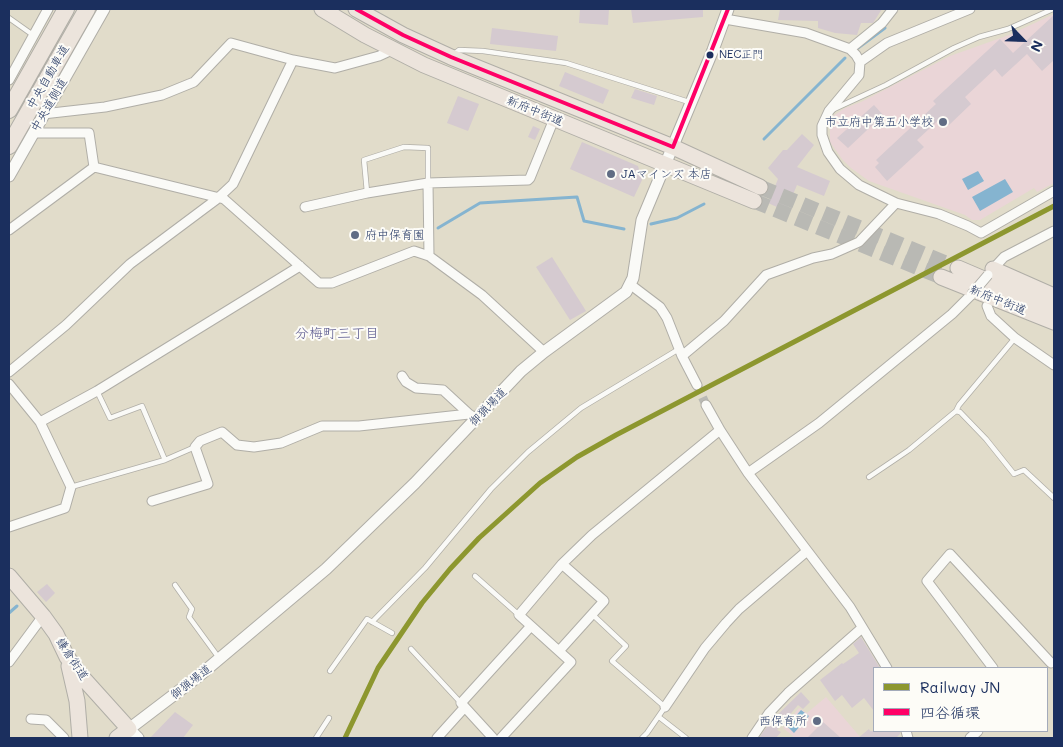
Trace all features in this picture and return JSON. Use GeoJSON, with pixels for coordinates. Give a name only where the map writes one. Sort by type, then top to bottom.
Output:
{"type":"FeatureCollection","features":[{"type":"Feature","properties":{"kind":"highway","name":"中央自動車道"},"geometry":{"type":"LineString","coordinates":[[9,110],[66,9]]}},
{"type":"Feature","properties":{"kind":"highway","name":"中央自動車道"},"geometry":{"type":"LineString","coordinates":[[9,146],[87,9]]}},
{"type":"Feature","properties":{"kind":"main road","name":"新府中街道"},"geometry":{"type":"LineString","coordinates":[[322,9],[392,50],[424,65],[754,201]]}},
{"type":"Feature","properties":{"kind":"main road","name":"新府中街道"},"geometry":{"type":"LineString","coordinates":[[356,9],[403,35],[451,57],[673,147],[760,186]]}},
{"type":"Feature","properties":{"kind":"main road","name":"新府中街道"},"geometry":{"type":"LineString","coordinates":[[958,268],[1054,309]]}},
{"type":"Feature","properties":{"kind":"main road"},"geometry":{"type":"LineString","coordinates":[[990,272],[1054,296]]}},
{"type":"Feature","properties":{"kind":"main road","name":"新府中街道"},"geometry":{"type":"LineString","coordinates":[[942,276],[1054,322]]}},
{"type":"Feature","properties":{"kind":"main road"},"geometry":{"type":"LineString","coordinates":[[970,297],[1054,334]]}},
{"type":"Feature","properties":{"kind":"main road","name":"鎌倉街道"},"geometry":{"type":"LineString","coordinates":[[9,576],[44,616],[56,634],[67,657],[128,735]]}},
{"type":"Feature","properties":{"kind":"main road"},"geometry":{"type":"LineString","coordinates":[[67,657],[77,701],[80,738]]}},
{"type":"Feature","properties":{"kind":"street"},"geometry":{"type":"LineString","coordinates":[[9,80],[48,9]]}},
{"type":"Feature","properties":{"kind":"street","name":"中央道側道"},"geometry":{"type":"LineString","coordinates":[[9,176],[104,9]]}},
{"type":"Feature","properties":{"kind":"street"},"geometry":{"type":"LineString","coordinates":[[850,49],[882,23],[893,9]]}},
{"type":"Feature","properties":{"kind":"street"},"geometry":{"type":"LineString","coordinates":[[860,62],[887,43],[970,9]]}},
{"type":"Feature","properties":{"kind":"street"},"geometry":{"type":"LineString","coordinates":[[697,385],[680,352],[667,318],[660,307],[631,285],[634,278],[642,220],[726,14],[806,34],[850,49],[860,62],[859,75],[829,111],[822,126],[822,135],[828,152],[840,169],[859,185],[896,203],[939,214],[981,233],[1054,191]]}},
{"type":"Feature","properties":{"kind":"street"},"geometry":{"type":"LineString","coordinates":[[43,114],[105,107],[162,95],[194,82],[231,43],[293,60],[336,68],[379,56],[392,50]]}},
{"type":"Feature","properties":{"kind":"street"},"geometry":{"type":"LineString","coordinates":[[9,372],[66,325],[130,264],[233,184],[293,60]]}},
{"type":"Feature","properties":{"kind":"street"},"geometry":{"type":"LineString","coordinates":[[305,207],[367,193],[428,183],[528,180],[554,119]]}},
{"type":"Feature","properties":{"kind":"street"},"geometry":{"type":"LineString","coordinates":[[33,133],[89,133],[94,166]]}},
{"type":"Feature","properties":{"kind":"street"},"geometry":{"type":"LineString","coordinates":[[94,166],[224,199],[319,283],[332,283],[414,251],[429,256],[482,295],[544,352]]}},
{"type":"Feature","properties":{"kind":"street"},"geometry":{"type":"LineString","coordinates":[[9,230],[94,166]]}},
{"type":"Feature","properties":{"kind":"street"},"geometry":{"type":"LineString","coordinates":[[428,183],[429,256]]}},
{"type":"Feature","properties":{"kind":"street"},"geometry":{"type":"LineString","coordinates":[[680,352],[724,321],[766,275],[813,258],[832,254],[859,242],[896,203]]}},
{"type":"Feature","properties":{"kind":"street"},"geometry":{"type":"LineString","coordinates":[[748,473],[819,423],[952,314],[970,297],[1004,257],[1054,231]]}},
{"type":"Feature","properties":{"kind":"street"},"geometry":{"type":"LineString","coordinates":[[40,422],[98,391],[300,266]]}},
{"type":"Feature","properties":{"kind":"street","name":"御猟場道"},"geometry":{"type":"LineString","coordinates":[[128,735],[326,569],[415,483],[473,417],[522,371],[544,352],[620,297],[631,285]]}},
{"type":"Feature","properties":{"kind":"street"},"geometry":{"type":"LineString","coordinates":[[987,306],[992,316],[1015,338],[1054,365]]}},
{"type":"Feature","properties":{"kind":"street"},"geometry":{"type":"LineString","coordinates":[[402,376],[406,382],[416,388],[443,390],[473,417]]}},
{"type":"Feature","properties":{"kind":"street"},"geometry":{"type":"LineString","coordinates":[[9,384],[40,422],[72,487],[65,508],[9,527]]}},
{"type":"Feature","properties":{"kind":"street"},"geometry":{"type":"LineString","coordinates":[[706,405],[748,473],[850,607],[886,667]]}},
{"type":"Feature","properties":{"kind":"street"},"geometry":{"type":"LineString","coordinates":[[152,501],[208,484],[195,447],[200,442],[222,432],[237,445],[254,447],[282,443],[322,426],[359,426],[473,417]]}},
{"type":"Feature","properties":{"kind":"street"},"geometry":{"type":"LineString","coordinates":[[501,738],[571,662],[519,615],[562,564],[605,523],[720,430]]}},
{"type":"Feature","properties":{"kind":"street"},"geometry":{"type":"LineString","coordinates":[[665,707],[705,648],[726,623],[739,609],[807,551]]}},
{"type":"Feature","properties":{"kind":"street"},"geometry":{"type":"LineString","coordinates":[[991,667],[926,581],[950,554],[1050,664]]}},
{"type":"Feature","properties":{"kind":"street"},"geometry":{"type":"LineString","coordinates":[[559,651],[604,602],[562,564]]}},
{"type":"Feature","properties":{"kind":"street"},"geometry":{"type":"LineString","coordinates":[[9,662],[44,616]]}},
{"type":"Feature","properties":{"kind":"street"},"geometry":{"type":"LineString","coordinates":[[437,738],[531,626]]}},
{"type":"Feature","properties":{"kind":"street"},"geometry":{"type":"LineString","coordinates":[[752,738],[769,713],[788,693],[862,628]]}},
{"type":"Feature","properties":{"kind":"street"},"geometry":{"type":"LineString","coordinates":[[462,706],[493,738]]}},
{"type":"Feature","properties":{"kind":"street"},"geometry":{"type":"LineString","coordinates":[[31,719],[46,720],[64,738]]}},
{"type":"Feature","properties":{"kind":"lane"},"geometry":{"type":"LineString","coordinates":[[829,111],[886,85],[954,48],[979,37],[1008,29],[1053,9]]}},
{"type":"Feature","properties":{"kind":"lane"},"geometry":{"type":"LineString","coordinates":[[9,18],[33,35]]}},
{"type":"Feature","properties":{"kind":"lane"},"geometry":{"type":"LineString","coordinates":[[451,57],[459,50],[483,51],[566,63],[691,103]]}},
{"type":"Feature","properties":{"kind":"lane"},"geometry":{"type":"LineString","coordinates":[[367,193],[364,160],[404,147],[428,148],[428,183]]}},
{"type":"Feature","properties":{"kind":"lane"},"geometry":{"type":"LineString","coordinates":[[869,477],[908,450],[956,411],[1015,338]]}},
{"type":"Feature","properties":{"kind":"lane"},"geometry":{"type":"LineString","coordinates":[[372,622],[425,568],[491,489],[528,452],[581,408],[680,352]]}},
{"type":"Feature","properties":{"kind":"lane"},"geometry":{"type":"LineString","coordinates":[[98,391],[110,418],[142,406],[165,460]]}},
{"type":"Feature","properties":{"kind":"lane"},"geometry":{"type":"LineString","coordinates":[[956,411],[960,412],[986,439],[1014,474],[1024,470],[1054,498]]}},
{"type":"Feature","properties":{"kind":"lane"},"geometry":{"type":"LineString","coordinates":[[72,487],[165,460],[195,447]]}},
{"type":"Feature","properties":{"kind":"lane"},"geometry":{"type":"LineString","coordinates":[[474,576],[519,615]]}},
{"type":"Feature","properties":{"kind":"lane"},"geometry":{"type":"LineString","coordinates":[[175,585],[192,608],[189,617],[220,659]]}},
{"type":"Feature","properties":{"kind":"lane"},"geometry":{"type":"LineString","coordinates":[[592,614],[626,646],[612,661],[665,707],[642,738]]}},
{"type":"Feature","properties":{"kind":"lane"},"geometry":{"type":"LineString","coordinates":[[330,671],[367,619],[392,633]]}},
{"type":"Feature","properties":{"kind":"lane"},"geometry":{"type":"LineString","coordinates":[[411,649],[462,706]]}},
{"type":"Feature","properties":{"kind":"lane"},"geometry":{"type":"LineString","coordinates":[[659,717],[686,738]]}},
{"type":"Feature","properties":{"kind":"lane"},"geometry":{"type":"LineString","coordinates":[[316,738],[329,718]]}},
{"type":"Feature","properties":{"kind":"shaded area","name":"市立府中第五小学校"},"geometry":{"type":"Polygon","coordinates":[[[1054,14],[1054,183],[1037,192],[1034,188],[980,220],[972,220],[965,215],[869,181],[842,159],[830,142],[830,127],[833,116],[845,108],[861,102],[950,56],[1009,35],[1054,14]]]}},
{"type":"Feature","properties":{"kind":"shaded area","name":"西保育所"},"geometry":{"type":"Polygon","coordinates":[[[826,697],[861,738],[792,738],[793,736],[783,728],[799,708],[807,713],[826,697]]]}},
{"type":"Feature","properties":{"kind":"water"},"geometry":{"type":"Polygon","coordinates":[[[978,171],[984,181],[968,190],[962,179],[978,171]]]}},
{"type":"Feature","properties":{"kind":"water"},"geometry":{"type":"Polygon","coordinates":[[[1005,179],[1013,192],[980,211],[972,197],[1005,179]]]}},
{"type":"Feature","properties":{"kind":"water"},"geometry":{"type":"Polygon","coordinates":[[[801,710],[809,716],[794,733],[787,726],[801,710]]]}},
{"type":"Feature","properties":{"kind":"building"},"geometry":{"type":"Polygon","coordinates":[[[580,9],[609,9],[608,25],[579,23],[580,9]]]}},
{"type":"Feature","properties":{"kind":"building"},"geometry":{"type":"Polygon","coordinates":[[[631,9],[703,9],[703,17],[633,23],[631,9]]]}},
{"type":"Feature","properties":{"kind":"building"},"geometry":{"type":"Polygon","coordinates":[[[780,9],[882,9],[873,23],[861,23],[857,35],[835,33],[818,28],[818,21],[778,20],[780,9]]]}},
{"type":"Feature","properties":{"kind":"building"},"geometry":{"type":"Polygon","coordinates":[[[1054,15],[1054,60],[1042,71],[1027,54],[1002,77],[995,69],[965,97],[971,104],[949,125],[942,117],[917,140],[924,147],[887,181],[875,167],[879,163],[876,160],[936,104],[933,101],[1000,39],[1013,53],[1054,15]]]}},
{"type":"Feature","properties":{"kind":"building"},"geometry":{"type":"Polygon","coordinates":[[[492,28],[558,36],[556,51],[490,44],[492,28]]]}},
{"type":"Feature","properties":{"kind":"building"},"geometry":{"type":"Polygon","coordinates":[[[565,72],[609,90],[603,104],[559,86],[565,72]]]}},
{"type":"Feature","properties":{"kind":"building"},"geometry":{"type":"Polygon","coordinates":[[[635,89],[657,96],[654,105],[631,98],[635,89]]]}},
{"type":"Feature","properties":{"kind":"building"},"geometry":{"type":"Polygon","coordinates":[[[458,96],[479,104],[468,131],[447,123],[458,96]]]}},
{"type":"Feature","properties":{"kind":"building"},"geometry":{"type":"Polygon","coordinates":[[[874,105],[883,115],[848,148],[837,138],[874,105]]]}},
{"type":"Feature","properties":{"kind":"building"},"geometry":{"type":"Polygon","coordinates":[[[533,126],[540,129],[535,140],[528,137],[533,126]]]}},
{"type":"Feature","properties":{"kind":"building"},"geometry":{"type":"Polygon","coordinates":[[[802,134],[814,145],[797,167],[830,181],[824,196],[797,185],[786,211],[768,203],[778,179],[768,168],[783,150],[787,150],[802,134]]]}},
{"type":"Feature","properties":{"kind":"building","name":"JAマインズ 本店"},"geometry":{"type":"Polygon","coordinates":[[[582,142],[638,166],[642,180],[634,197],[570,169],[582,142]]]}},
{"type":"Feature","properties":{"kind":"building"},"geometry":{"type":"Polygon","coordinates":[[[552,257],[586,311],[570,320],[536,267],[552,257]]]}},
{"type":"Feature","properties":{"kind":"building"},"geometry":{"type":"Polygon","coordinates":[[[47,584],[55,593],[46,602],[37,592],[47,584]]]}},
{"type":"Feature","properties":{"kind":"building"},"geometry":{"type":"Polygon","coordinates":[[[861,637],[879,667],[873,667],[873,710],[864,698],[852,708],[842,695],[835,701],[820,680],[859,653],[853,644],[861,637]]]}},
{"type":"Feature","properties":{"kind":"building"},"geometry":{"type":"Polygon","coordinates":[[[801,692],[810,702],[803,709],[798,705],[777,730],[781,732],[776,738],[759,738],[770,722],[801,692]]]}},
{"type":"Feature","properties":{"kind":"building"},"geometry":{"type":"Polygon","coordinates":[[[175,712],[193,725],[183,738],[150,738],[175,712]]]}},
{"type":"Feature","properties":{"kind":"building"},"geometry":{"type":"Polygon","coordinates":[[[823,722],[841,738],[807,738],[823,722]]]}},
{"type":"Feature","properties":{"kind":"building"},"geometry":{"type":"Polygon","coordinates":[[[869,729],[873,732],[900,732],[896,738],[858,738],[869,729]]]}},
{"type":"Feature","properties":{"kind":"waterway"},"geometry":{"type":"LineString","coordinates":[[858,48],[885,28]]}},
{"type":"Feature","properties":{"kind":"waterway"},"geometry":{"type":"LineString","coordinates":[[764,139],[845,58]]}},
{"type":"Feature","properties":{"kind":"waterway"},"geometry":{"type":"LineString","coordinates":[[438,228],[480,203],[577,197],[584,221],[624,229]]}},
{"type":"Feature","properties":{"kind":"waterway"},"geometry":{"type":"LineString","coordinates":[[651,224],[677,218],[704,204]]}},
{"type":"Feature","properties":{"kind":"waterway"},"geometry":{"type":"LineString","coordinates":[[9,613],[17,606]]}},
{"type":"Feature","properties":{"kind":"tunnel"},"geometry":{"type":"LineString","coordinates":[[760,187],[958,268]]}},
{"type":"Feature","properties":{"kind":"tunnel"},"geometry":{"type":"LineString","coordinates":[[754,201],[941,277]]}},
{"type":"Feature","properties":{"kind":"tunnel"},"geometry":{"type":"LineString","coordinates":[[697,385],[706,405]]}},
{"type":"Feature","properties":{"kind":"rail line","name":"JN"},"geometry":{"type":"LineString","coordinates":[[345,738],[378,668],[422,603],[479,538],[540,483],[577,457],[616,435],[1054,206]]}},
{"type":"Feature","properties":{"kind":"transit line","name":"四谷循環"},"geometry":{"type":"LineString","coordinates":[[356,9],[403,35],[451,57],[673,147],[728,9]]}},
{"type":"Feature","properties":{"kind":"place","name":"NEC正門"},"geometry":{"type":"Point","coordinates":[710,55]}},
{"type":"Feature","properties":{"kind":"place","name":"市立府中第五小学校"},"geometry":{"type":"Point","coordinates":[943,122]}},
{"type":"Feature","properties":{"kind":"place","name":"JAマインズ 本店"},"geometry":{"type":"Point","coordinates":[611,174]}},
{"type":"Feature","properties":{"kind":"place","name":"府中保育園"},"geometry":{"type":"Point","coordinates":[355,235]}},
{"type":"Feature","properties":{"kind":"place","name":"西保育所"},"geometry":{"type":"Point","coordinates":[817,721]}},
{"type":"Feature","properties":{"kind":"district","name":"分梅町三丁目"},"geometry":{"type":"Point","coordinates":[337,334]}}]}
